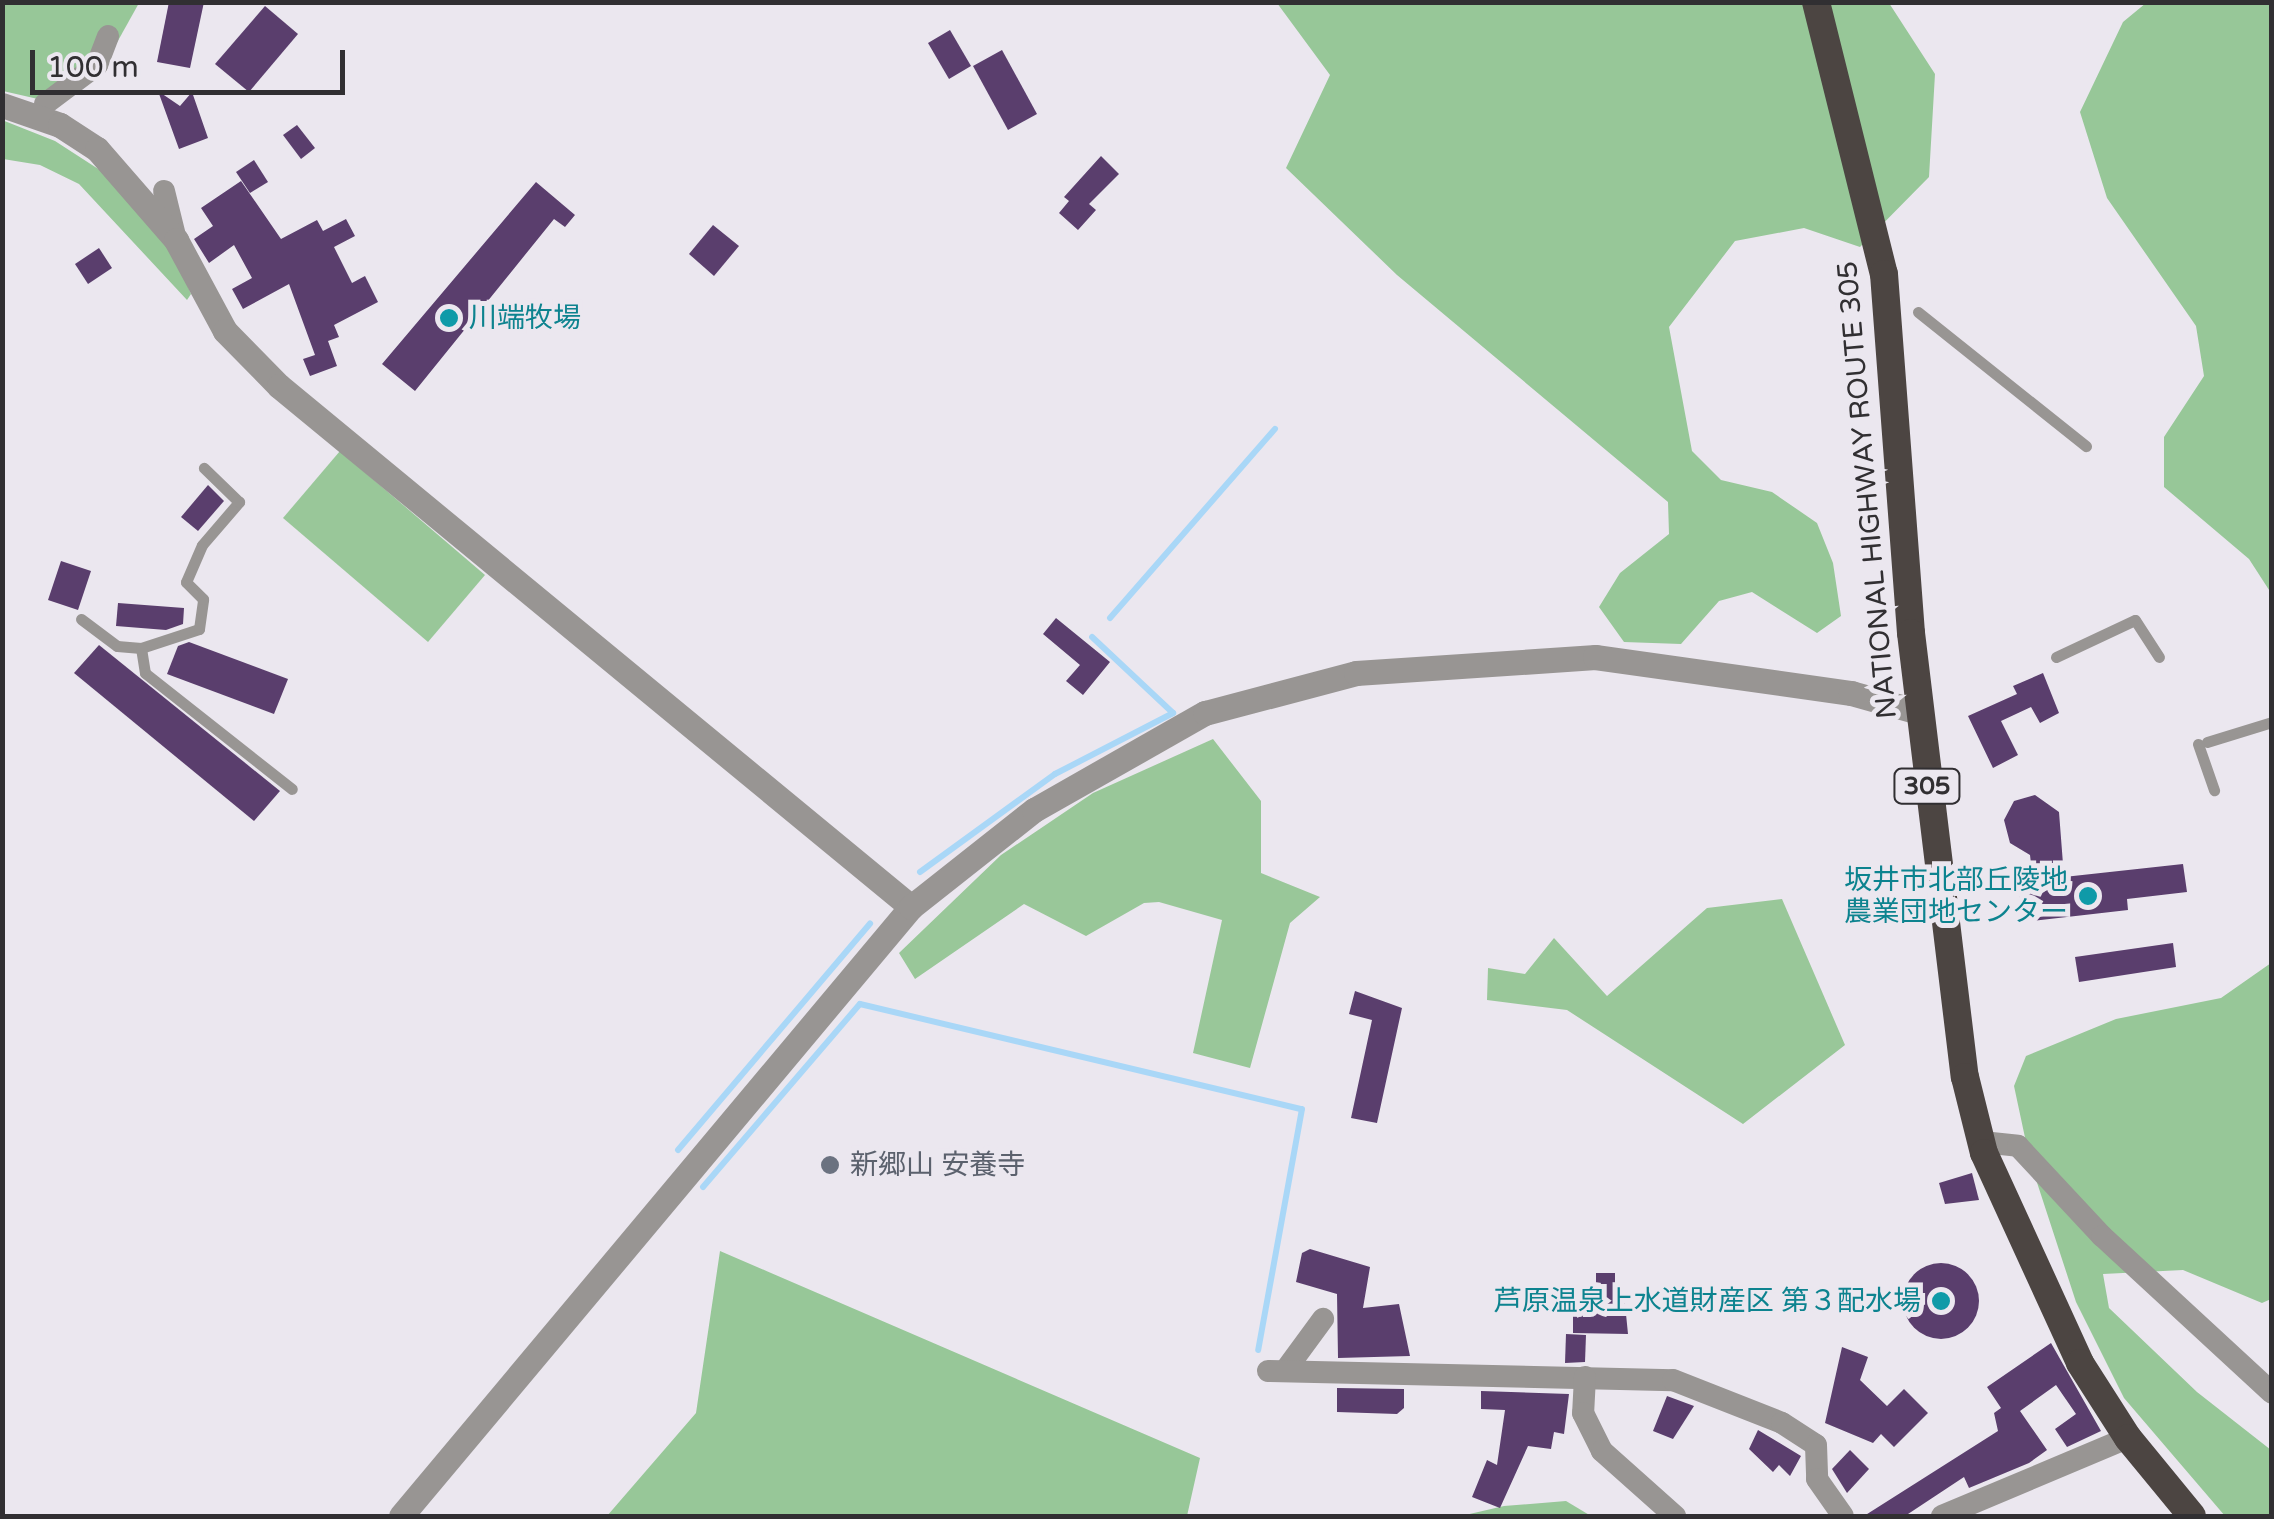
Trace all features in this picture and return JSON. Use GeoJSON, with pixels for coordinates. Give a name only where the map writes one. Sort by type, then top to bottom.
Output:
{"type":"FeatureCollection","features":[{"type":"Feature","properties":{"kind":"highway","name":"NATIONAL HIGHWAY ROUTE 305"},"geometry":{"type":"LineString","coordinates":[[1816,2],[1884,274],[1919,712],[1962,1058],[1982,1142],[2046,1293],[2128,1438],[2192,1516]]}},
{"type":"Feature","properties":{"kind":"street"},"geometry":{"type":"LineString","coordinates":[[45,104],[96,66],[108,36]]}},
{"type":"Feature","properties":{"kind":"street"},"geometry":{"type":"LineString","coordinates":[[2,105],[60,125],[97,149],[176,240],[225,332],[278,386],[911,907]]}},
{"type":"Feature","properties":{"kind":"street"},"geometry":{"type":"LineString","coordinates":[[164,191],[176,240]]}},
{"type":"Feature","properties":{"kind":"street"},"geometry":{"type":"LineString","coordinates":[[401,1516],[911,907],[1034,810],[1205,714],[1356,673],[1595,657],[1851,694],[1919,712]]}},
{"type":"Feature","properties":{"kind":"street"},"geometry":{"type":"LineString","coordinates":[[1982,1142],[2018,1146],[2102,1236],[2272,1393]]}},
{"type":"Feature","properties":{"kind":"street"},"geometry":{"type":"LineString","coordinates":[[1323,1319],[1278,1369],[1672,1380],[1782,1423],[1816,1445],[1817,1479],[1842,1516]]}},
{"type":"Feature","properties":{"kind":"street"},"geometry":{"type":"LineString","coordinates":[[1586,1377],[1583,1413],[1602,1451],[1675,1516]]}},
{"type":"Feature","properties":{"kind":"street"},"geometry":{"type":"LineString","coordinates":[[1942,1516],[2128,1438]]}},
{"type":"Feature","properties":{"kind":"lane"},"geometry":{"type":"LineString","coordinates":[[1918,312],[2086,446]]}},
{"type":"Feature","properties":{"kind":"lane"},"geometry":{"type":"LineString","coordinates":[[81,619],[117,646],[140,648],[199,629],[203,599],[186,582],[202,545],[239,502],[204,468]]}},
{"type":"Feature","properties":{"kind":"lane"},"geometry":{"type":"LineString","coordinates":[[2056,657],[2136,620],[2158,657]]}},
{"type":"Feature","properties":{"kind":"lane"},"geometry":{"type":"LineString","coordinates":[[140,648],[145,673],[292,788]]}},
{"type":"Feature","properties":{"kind":"lane"},"geometry":{"type":"LineString","coordinates":[[2214,790],[2202,743],[2272,722]]}},
{"type":"Feature","properties":{"kind":"green space"},"geometry":{"type":"Polygon","coordinates":[[[2,3],[139,3],[105,64],[38,99],[3,91],[2,3]]]}},
{"type":"Feature","properties":{"kind":"green space"},"geometry":{"type":"Polygon","coordinates":[[[1277,3],[1889,3],[1935,74],[1929,177],[1860,247],[1804,228],[1735,241],[1669,327],[1692,451],[1721,480],[1772,492],[1817,523],[1833,563],[1841,616],[1817,633],[1752,592],[1719,601],[1681,644],[1624,642],[1599,607],[1620,573],[1669,534],[1668,502],[1397,275],[1286,168],[1330,75],[1277,3]]]}},
{"type":"Feature","properties":{"kind":"green space"},"geometry":{"type":"Polygon","coordinates":[[[2146,3],[2271,3],[2271,593],[2249,559],[2164,487],[2164,437],[2204,376],[2196,326],[2107,198],[2080,112],[2123,22],[2146,3]]]}},
{"type":"Feature","properties":{"kind":"green space"},"geometry":{"type":"Polygon","coordinates":[[[2,120],[55,141],[106,174],[175,256],[191,294],[187,300],[79,184],[40,165],[3,159],[2,120]]]}},
{"type":"Feature","properties":{"kind":"green space"},"geometry":{"type":"Polygon","coordinates":[[[340,451],[485,575],[428,642],[283,518],[340,451]]]}},
{"type":"Feature","properties":{"kind":"green space"},"geometry":{"type":"Polygon","coordinates":[[[1213,739],[1261,801],[1261,873],[1320,897],[1290,923],[1250,1068],[1193,1053],[1222,920],[1159,902],[1144,903],[1086,936],[1024,904],[915,979],[899,953],[1001,855],[1093,793],[1213,739]]]}},
{"type":"Feature","properties":{"kind":"green space"},"geometry":{"type":"Polygon","coordinates":[[[1782,899],[1845,1045],[1743,1124],[1567,1010],[1487,1000],[1488,968],[1525,974],[1554,938],[1607,996],[1707,908],[1782,899]]]}},
{"type":"Feature","properties":{"kind":"green space"},"geometry":{"type":"Polygon","coordinates":[[[2271,963],[2271,1299],[2262,1303],[2183,1270],[2103,1274],[2109,1308],[2197,1392],[2271,1450],[2271,1516],[2225,1516],[2124,1398],[2076,1302],[2030,1161],[2014,1086],[2026,1056],[2116,1019],[2221,998],[2271,963]]]}},
{"type":"Feature","properties":{"kind":"green space"},"geometry":{"type":"Polygon","coordinates":[[[720,1251],[1200,1458],[1187,1516],[607,1516],[696,1413],[720,1251]]]}},
{"type":"Feature","properties":{"kind":"green space"},"geometry":{"type":"Polygon","coordinates":[[[1566,1501],[1591,1516],[1461,1516],[1504,1506],[1566,1501]]]}},
{"type":"Feature","properties":{"kind":"building"},"geometry":{"type":"Polygon","coordinates":[[[169,2],[204,2],[190,68],[157,62],[169,2]]]}},
{"type":"Feature","properties":{"kind":"building"},"geometry":{"type":"Polygon","coordinates":[[[265,6],[298,34],[249,92],[215,64],[265,6]]]}},
{"type":"Feature","properties":{"kind":"building"},"geometry":{"type":"Polygon","coordinates":[[[950,30],[971,66],[949,79],[928,43],[950,30]]]}},
{"type":"Feature","properties":{"kind":"building"},"geometry":{"type":"Polygon","coordinates":[[[1002,50],[1037,114],[1008,130],[973,66],[1002,50]]]}},
{"type":"Feature","properties":{"kind":"building"},"geometry":{"type":"Polygon","coordinates":[[[158,91],[180,106],[192,92],[208,138],[179,149],[158,91]]]}},
{"type":"Feature","properties":{"kind":"building"},"geometry":{"type":"Polygon","coordinates":[[[297,125],[315,148],[301,159],[283,135],[297,125]]]}},
{"type":"Feature","properties":{"kind":"building"},"geometry":{"type":"Polygon","coordinates":[[[1101,156],[1119,174],[1089,204],[1096,210],[1078,230],[1059,213],[1069,201],[1064,197],[1101,156]]]}},
{"type":"Feature","properties":{"kind":"building"},"geometry":{"type":"Polygon","coordinates":[[[254,160],[268,182],[250,193],[236,172],[254,160]]]}},
{"type":"Feature","properties":{"kind":"building"},"geometry":{"type":"Polygon","coordinates":[[[241,181],[281,239],[317,220],[323,231],[346,219],[355,236],[334,247],[352,283],[365,276],[378,302],[334,325],[339,337],[328,341],[337,366],[310,376],[303,359],[315,355],[289,284],[243,309],[232,289],[252,278],[234,245],[209,263],[194,239],[213,226],[201,208],[241,181]]]}},
{"type":"Feature","properties":{"kind":"building","name":"川端牧場"},"geometry":{"type":"Polygon","coordinates":[[[536,182],[575,215],[565,227],[554,219],[415,391],[382,364],[536,182]]]}},
{"type":"Feature","properties":{"kind":"building"},"geometry":{"type":"Polygon","coordinates":[[[713,225],[739,246],[714,276],[689,254],[713,225]]]}},
{"type":"Feature","properties":{"kind":"building"},"geometry":{"type":"Polygon","coordinates":[[[99,248],[112,268],[88,284],[75,264],[99,248]]]}},
{"type":"Feature","properties":{"kind":"building"},"geometry":{"type":"Polygon","coordinates":[[[208,485],[224,501],[198,531],[181,517],[208,485]]]}},
{"type":"Feature","properties":{"kind":"building"},"geometry":{"type":"Polygon","coordinates":[[[61,561],[91,571],[78,610],[48,600],[61,561]]]}},
{"type":"Feature","properties":{"kind":"building"},"geometry":{"type":"Polygon","coordinates":[[[118,603],[184,608],[183,624],[166,630],[116,626],[118,603]]]}},
{"type":"Feature","properties":{"kind":"building"},"geometry":{"type":"Polygon","coordinates":[[[1056,618],[1110,662],[1083,695],[1066,681],[1080,665],[1043,634],[1056,618]]]}},
{"type":"Feature","properties":{"kind":"building"},"geometry":{"type":"Polygon","coordinates":[[[189,642],[288,679],[274,714],[167,674],[178,646],[189,642]]]}},
{"type":"Feature","properties":{"kind":"building"},"geometry":{"type":"Polygon","coordinates":[[[99,645],[280,791],[254,821],[74,673],[99,645]]]}},
{"type":"Feature","properties":{"kind":"building"},"geometry":{"type":"Polygon","coordinates":[[[2043,673],[2059,713],[2040,723],[2031,707],[2001,721],[2018,755],[1993,768],[1968,716],[2017,694],[2013,686],[2043,673]]]}},
{"type":"Feature","properties":{"kind":"building","name":"坂井市北部丘陵地 農業団地センター"},"geometry":{"type":"Polygon","coordinates":[[[2035,795],[2059,812],[2064,877],[2183,864],[2187,892],[2127,899],[2128,910],[2023,922],[2018,882],[2033,881],[2030,855],[2010,843],[2004,820],[2014,801],[2035,795]]]}},
{"type":"Feature","properties":{"kind":"building"},"geometry":{"type":"Polygon","coordinates":[[[2173,943],[2176,967],[2079,982],[2075,957],[2173,943]]]}},
{"type":"Feature","properties":{"kind":"building"},"geometry":{"type":"Polygon","coordinates":[[[1355,991],[1402,1008],[1377,1123],[1351,1118],[1372,1020],[1349,1014],[1355,991]]]}},
{"type":"Feature","properties":{"kind":"building"},"geometry":{"type":"Polygon","coordinates":[[[1972,1173],[1979,1200],[1945,1204],[1939,1183],[1972,1173]]]}},
{"type":"Feature","properties":{"kind":"building"},"geometry":{"type":"Polygon","coordinates":[[[1310,1249],[1370,1267],[1363,1308],[1399,1304],[1410,1356],[1338,1358],[1337,1294],[1296,1282],[1302,1253],[1310,1249]]]}},
{"type":"Feature","properties":{"kind":"building","name":"芦原温泉上水道財産区 第３配水場"},"geometry":{"type":"Polygon","coordinates":[[[1941,1263],[1968,1274],[1979,1301],[1968,1328],[1941,1339],[1914,1328],[1903,1301],[1914,1274],[1941,1263]]]}},
{"type":"Feature","properties":{"kind":"building"},"geometry":{"type":"Polygon","coordinates":[[[1596,1273],[1615,1273],[1615,1283],[1623,1284],[1628,1334],[1573,1333],[1573,1308],[1596,1308],[1596,1273]]]}},
{"type":"Feature","properties":{"kind":"building"},"geometry":{"type":"Polygon","coordinates":[[[1566,1334],[1586,1335],[1585,1362],[1565,1363],[1566,1334]]]}},
{"type":"Feature","properties":{"kind":"building"},"geometry":{"type":"Polygon","coordinates":[[[2051,1343],[2101,1431],[2067,1447],[2055,1429],[2076,1414],[2056,1385],[2020,1411],[2047,1450],[2029,1463],[1969,1488],[1964,1477],[1905,1516],[1864,1516],[1998,1431],[1994,1413],[2001,1408],[1987,1387],[2051,1343]]]}},
{"type":"Feature","properties":{"kind":"building"},"geometry":{"type":"Polygon","coordinates":[[[1842,1347],[1868,1357],[1860,1380],[1887,1406],[1904,1389],[1928,1413],[1894,1447],[1881,1434],[1873,1443],[1825,1423],[1842,1347]]]}},
{"type":"Feature","properties":{"kind":"building"},"geometry":{"type":"Polygon","coordinates":[[[1337,1388],[1404,1389],[1404,1408],[1397,1414],[1337,1412],[1337,1388]]]}},
{"type":"Feature","properties":{"kind":"building"},"geometry":{"type":"Polygon","coordinates":[[[1481,1391],[1569,1394],[1564,1434],[1554,1432],[1551,1449],[1528,1446],[1500,1508],[1472,1497],[1487,1460],[1497,1465],[1505,1410],[1481,1409],[1481,1391]]]}},
{"type":"Feature","properties":{"kind":"building"},"geometry":{"type":"Polygon","coordinates":[[[1667,1396],[1694,1406],[1673,1439],[1653,1431],[1667,1396]]]}},
{"type":"Feature","properties":{"kind":"building"},"geometry":{"type":"Polygon","coordinates":[[[1758,1430],[1801,1456],[1790,1476],[1779,1465],[1773,1472],[1749,1449],[1758,1430]]]}},
{"type":"Feature","properties":{"kind":"building"},"geometry":{"type":"Polygon","coordinates":[[[1850,1450],[1869,1469],[1847,1493],[1832,1469],[1850,1450]]]}},
{"type":"Feature","properties":{"kind":"waterway"},"geometry":{"type":"LineString","coordinates":[[1110,618],[1275,429]]}},
{"type":"Feature","properties":{"kind":"waterway"},"geometry":{"type":"LineString","coordinates":[[920,872],[1055,774],[1173,713],[1092,637]]}},
{"type":"Feature","properties":{"kind":"waterway"},"geometry":{"type":"LineString","coordinates":[[678,1150],[870,924]]}},
{"type":"Feature","properties":{"kind":"waterway"},"geometry":{"type":"LineString","coordinates":[[703,1187],[860,1004],[1302,1109],[1258,1350]]}},
{"type":"Feature","properties":{"kind":"place","name":"川端牧場"},"geometry":{"type":"Point","coordinates":[449,318]}},
{"type":"Feature","properties":{"kind":"place","name":"坂井市北部丘陵地 農業団地センター"},"geometry":{"type":"Point","coordinates":[2088,896]}},
{"type":"Feature","properties":{"kind":"place","name":"新郷山 安養寺"},"geometry":{"type":"Point","coordinates":[830,1165]}},
{"type":"Feature","properties":{"kind":"place","name":"芦原温泉上水道財産区 第３配水場"},"geometry":{"type":"Point","coordinates":[1941,1301]}}]}
